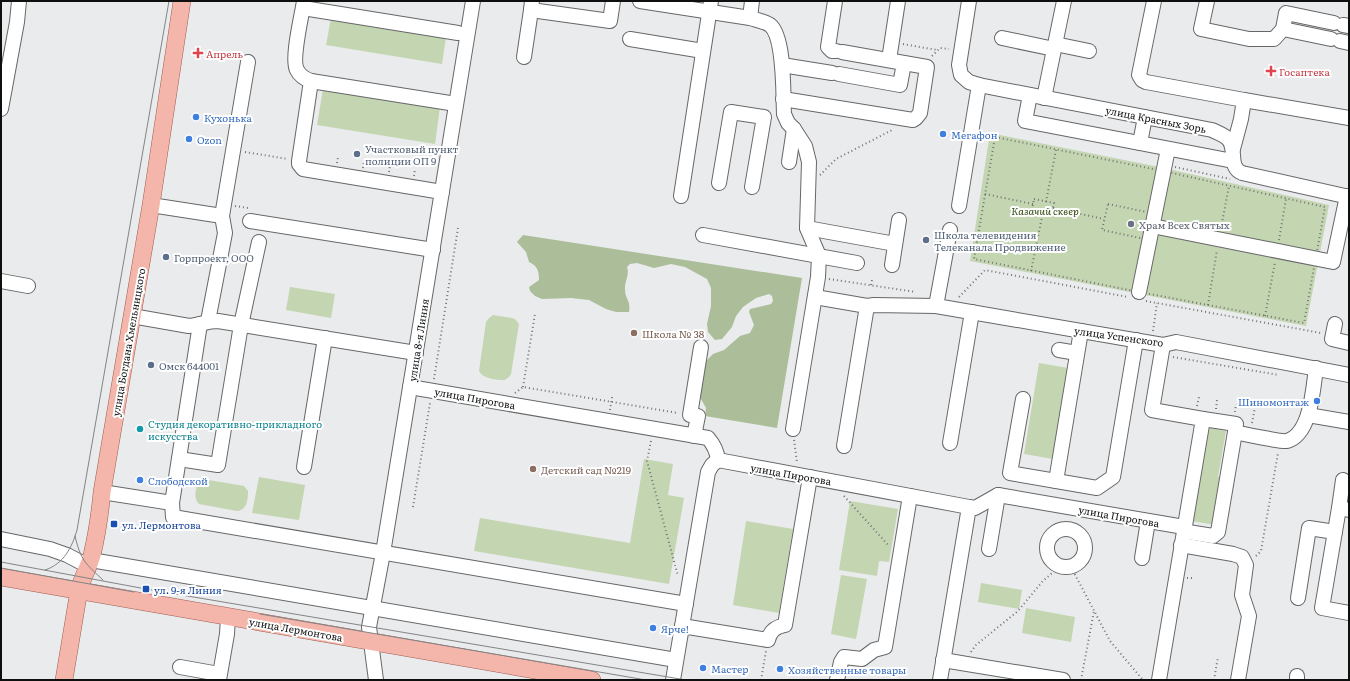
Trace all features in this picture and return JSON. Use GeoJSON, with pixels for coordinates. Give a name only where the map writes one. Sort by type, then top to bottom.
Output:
{"type":"FeatureCollection","features":[{"type":"Feature","properties":{"kind":"main road","name":"улица Богдана Хмельницкого"},"geometry":{"type":"LineString","coordinates":[[64,680],[79,590],[89,563],[96,536],[102,492],[151,205],[182,1]]}},
{"type":"Feature","properties":{"kind":"main road","name":"улица Лермонтова"},"geometry":{"type":"LineString","coordinates":[[1,577],[371,642],[522,674],[592,680]]}},
{"type":"Feature","properties":{"kind":"street"},"geometry":{"type":"LineString","coordinates":[[1,109],[17,22],[19,1]]}},
{"type":"Feature","properties":{"kind":"street","name":"улица 8-я Линия"},"geometry":{"type":"LineString","coordinates":[[376,680],[369,627],[383,553],[473,1]]}},
{"type":"Feature","properties":{"kind":"street"},"geometry":{"type":"LineString","coordinates":[[524,57],[531,5],[610,21],[613,1]]}},
{"type":"Feature","properties":{"kind":"street"},"geometry":{"type":"LineString","coordinates":[[640,1],[710,6],[761,21],[771,26],[777,36],[782,65],[784,114],[788,123],[794,129],[805,146],[809,162],[807,228],[819,256],[815,297],[793,429]]}},
{"type":"Feature","properties":{"kind":"street"},"geometry":{"type":"LineString","coordinates":[[750,18],[752,1]]}},
{"type":"Feature","properties":{"kind":"street"},"geometry":{"type":"LineString","coordinates":[[783,98],[913,120],[920,113],[927,67],[832,51],[828,47],[835,1]]}},
{"type":"Feature","properties":{"kind":"street"},"geometry":{"type":"LineString","coordinates":[[889,60],[898,1]]}},
{"type":"Feature","properties":{"kind":"street","name":"улица Красных Зорь"},"geometry":{"type":"LineString","coordinates":[[970,1],[959,65],[961,75],[969,82],[1212,130],[1228,139],[1233,155],[1234,167],[1242,174],[1348,196]]}},
{"type":"Feature","properties":{"kind":"street"},"geometry":{"type":"LineString","coordinates":[[1044,98],[1064,1]]}},
{"type":"Feature","properties":{"kind":"street"},"geometry":{"type":"LineString","coordinates":[[1154,1],[1138,75],[1142,80],[1244,100],[1349,118]]}},
{"type":"Feature","properties":{"kind":"street"},"geometry":{"type":"LineString","coordinates":[[1207,1],[1201,29],[1249,39],[1274,39],[1283,29],[1286,13],[1342,25]]}},
{"type":"Feature","properties":{"kind":"street"},"geometry":{"type":"LineString","coordinates":[[456,104],[312,81],[303,78],[296,69],[295,58],[303,5],[458,33]]}},
{"type":"Feature","properties":{"kind":"street"},"geometry":{"type":"LineString","coordinates":[[681,196],[710,6]]}},
{"type":"Feature","properties":{"kind":"street"},"geometry":{"type":"LineString","coordinates":[[1283,29],[1340,41]]}},
{"type":"Feature","properties":{"kind":"street"},"geometry":{"type":"LineString","coordinates":[[1002,38],[1089,52]]}},
{"type":"Feature","properties":{"kind":"street"},"geometry":{"type":"LineString","coordinates":[[630,39],[703,51]]}},
{"type":"Feature","properties":{"kind":"street"},"geometry":{"type":"LineString","coordinates":[[248,62],[223,210],[225,233],[204,323],[179,459],[172,503],[173,517],[686,604]]}},
{"type":"Feature","properties":{"kind":"street"},"geometry":{"type":"LineString","coordinates":[[782,65],[900,85],[904,63]]}},
{"type":"Feature","properties":{"kind":"street"},"geometry":{"type":"LineString","coordinates":[[312,81],[299,161],[300,167],[306,170],[442,192]]}},
{"type":"Feature","properties":{"kind":"street"},"geometry":{"type":"LineString","coordinates":[[959,206],[979,85]]}},
{"type":"Feature","properties":{"kind":"street"},"geometry":{"type":"LineString","coordinates":[[1030,95],[1025,121],[1168,148],[1233,155],[1244,100]]}},
{"type":"Feature","properties":{"kind":"street"},"geometry":{"type":"LineString","coordinates":[[719,183],[731,112],[764,118],[784,114]]}},
{"type":"Feature","properties":{"kind":"street"},"geometry":{"type":"LineString","coordinates":[[1140,143],[1145,117]]}},
{"type":"Feature","properties":{"kind":"street"},"geometry":{"type":"LineString","coordinates":[[752,187],[764,118]]}},
{"type":"Feature","properties":{"kind":"street"},"geometry":{"type":"LineString","coordinates":[[789,162],[794,129]]}},
{"type":"Feature","properties":{"kind":"street"},"geometry":{"type":"LineString","coordinates":[[1138,297],[1154,227],[1168,148]]}},
{"type":"Feature","properties":{"kind":"street"},"geometry":{"type":"LineString","coordinates":[[1154,227],[1333,262],[1348,196]]}},
{"type":"Feature","properties":{"kind":"street"},"geometry":{"type":"LineString","coordinates":[[151,205],[223,210]]}},
{"type":"Feature","properties":{"kind":"street"},"geometry":{"type":"LineString","coordinates":[[250,215],[433,250]]}},
{"type":"Feature","properties":{"kind":"street"},"geometry":{"type":"LineString","coordinates":[[892,265],[899,220]]}},
{"type":"Feature","properties":{"kind":"street"},"geometry":{"type":"LineString","coordinates":[[807,228],[896,244]]}},
{"type":"Feature","properties":{"kind":"street"},"geometry":{"type":"LineString","coordinates":[[943,308],[950,230]]}},
{"type":"Feature","properties":{"kind":"street"},"geometry":{"type":"LineString","coordinates":[[703,235],[857,263]]}},
{"type":"Feature","properties":{"kind":"street"},"geometry":{"type":"LineString","coordinates":[[179,459],[218,465],[241,325],[258,242]]}},
{"type":"Feature","properties":{"kind":"street"},"geometry":{"type":"LineString","coordinates":[[1,281],[28,286]]}},
{"type":"Feature","properties":{"kind":"street","name":"улица Успенского"},"geometry":{"type":"LineString","coordinates":[[815,297],[867,306],[943,308],[972,312],[1136,340],[1162,350],[1176,342],[1349,375]]}},
{"type":"Feature","properties":{"kind":"street"},"geometry":{"type":"LineString","coordinates":[[844,446],[867,306]]}},
{"type":"Feature","properties":{"kind":"street"},"geometry":{"type":"LineString","coordinates":[[950,443],[972,312]]}},
{"type":"Feature","properties":{"kind":"street"},"geometry":{"type":"LineString","coordinates":[[132,316],[188,326],[218,321],[416,353]]}},
{"type":"Feature","properties":{"kind":"street"},"geometry":{"type":"LineString","coordinates":[[1334,329],[1332,339],[1349,343]]}},
{"type":"Feature","properties":{"kind":"street"},"geometry":{"type":"LineString","coordinates":[[1056,481],[1081,331]]}},
{"type":"Feature","properties":{"kind":"street"},"geometry":{"type":"LineString","coordinates":[[304,467],[325,338]]}},
{"type":"Feature","properties":{"kind":"street"},"geometry":{"type":"LineString","coordinates":[[1022,399],[1010,473],[1098,488],[1113,477],[1136,340]]}},
{"type":"Feature","properties":{"kind":"street"},"geometry":{"type":"LineString","coordinates":[[694,436],[698,416],[690,415],[701,347]]}},
{"type":"Feature","properties":{"kind":"street"},"geometry":{"type":"LineString","coordinates":[[1059,350],[1077,353]]}},
{"type":"Feature","properties":{"kind":"street"},"geometry":{"type":"LineString","coordinates":[[1162,350],[1152,410],[1236,424],[1218,532],[1213,536],[1188,532],[1181,533]]}},
{"type":"Feature","properties":{"kind":"street"},"geometry":{"type":"LineString","coordinates":[[1235,432],[1286,441],[1296,435],[1304,425],[1308,415],[1316,368]]}},
{"type":"Feature","properties":{"kind":"street","name":"улица Пирогова"},"geometry":{"type":"LineString","coordinates":[[410,387],[708,438],[713,443],[717,451],[718,460],[975,508],[998,495],[1148,521],[1181,533]]}},
{"type":"Feature","properties":{"kind":"street"},"geometry":{"type":"LineString","coordinates":[[1308,415],[1349,422]]}},
{"type":"Feature","properties":{"kind":"street"},"geometry":{"type":"LineString","coordinates":[[1159,680],[1181,533],[1203,418]]}},
{"type":"Feature","properties":{"kind":"street"},"geometry":{"type":"LineString","coordinates":[[673,680],[708,472],[712,465],[718,460]]}},
{"type":"Feature","properties":{"kind":"street"},"geometry":{"type":"LineString","coordinates":[[682,626],[768,640],[773,629],[778,626],[785,625],[804,476]]}},
{"type":"Feature","properties":{"kind":"street"},"geometry":{"type":"LineString","coordinates":[[1343,480],[1344,509],[1335,532],[1322,608],[1349,613]]}},
{"type":"Feature","properties":{"kind":"street"},"geometry":{"type":"LineString","coordinates":[[102,492],[172,503]]}},
{"type":"Feature","properties":{"kind":"street"},"geometry":{"type":"LineString","coordinates":[[989,548],[998,495]]}},
{"type":"Feature","properties":{"kind":"street"},"geometry":{"type":"LineString","coordinates":[[838,680],[841,662],[844,658],[862,659],[874,650],[885,646],[910,496]]}},
{"type":"Feature","properties":{"kind":"street"},"geometry":{"type":"LineString","coordinates":[[940,680],[969,507]]}},
{"type":"Feature","properties":{"kind":"street"},"geometry":{"type":"LineString","coordinates":[[1070,529],[1073,508]]}},
{"type":"Feature","properties":{"kind":"street"},"geometry":{"type":"LineString","coordinates":[[1142,558],[1148,521]]}},
{"type":"Feature","properties":{"kind":"street"},"geometry":{"type":"LineString","coordinates":[[1298,598],[1310,528],[1335,532]]}},
{"type":"Feature","properties":{"kind":"street"},"geometry":{"type":"LineString","coordinates":[[1061,529],[1070,529],[1077,532],[1081,536],[1088,552],[1080,561],[1065,567],[1051,560],[1045,544],[1052,535],[1061,529]]}},
{"type":"Feature","properties":{"kind":"street"},"geometry":{"type":"LineString","coordinates":[[1181,533],[1242,557],[1246,565],[1242,595],[1249,616],[1238,680]]}},
{"type":"Feature","properties":{"kind":"street"},"geometry":{"type":"LineString","coordinates":[[1,539],[50,549],[89,563],[373,608],[676,660]]}},
{"type":"Feature","properties":{"kind":"street"},"geometry":{"type":"LineString","coordinates":[[180,667],[219,677],[227,634],[228,617]]}},
{"type":"Feature","properties":{"kind":"street"},"geometry":{"type":"LineString","coordinates":[[943,660],[1063,680]]}},
{"type":"Feature","properties":{"kind":"path"},"geometry":{"type":"LineString","coordinates":[[892,42],[937,50]]}},
{"type":"Feature","properties":{"kind":"path"},"geometry":{"type":"LineString","coordinates":[[808,187],[836,159],[896,128]]}},
{"type":"Feature","properties":{"kind":"path"},"geometry":{"type":"LineString","coordinates":[[1325,208],[1163,171],[995,137],[974,259],[1031,270],[1157,302],[1334,329]]}},
{"type":"Feature","properties":{"kind":"path"},"geometry":{"type":"LineString","coordinates":[[233,150],[299,161]]}},
{"type":"Feature","properties":{"kind":"path"},"geometry":{"type":"LineString","coordinates":[[1046,202],[1056,150]]}},
{"type":"Feature","properties":{"kind":"path"},"geometry":{"type":"LineString","coordinates":[[985,194],[1033,204]]}},
{"type":"Feature","properties":{"kind":"path"},"geometry":{"type":"LineString","coordinates":[[1034,199],[1046,202],[1054,203],[1052,214],[1032,210],[1034,199]]}},
{"type":"Feature","properties":{"kind":"path"},"geometry":{"type":"LineString","coordinates":[[1108,204],[1154,227],[1102,230],[1108,204]]}},
{"type":"Feature","properties":{"kind":"path"},"geometry":{"type":"LineString","coordinates":[[1053,208],[1105,219]]}},
{"type":"Feature","properties":{"kind":"path"},"geometry":{"type":"LineString","coordinates":[[223,210],[250,215]]}},
{"type":"Feature","properties":{"kind":"path"},"geometry":{"type":"LineString","coordinates":[[1031,270],[1043,212]]}},
{"type":"Feature","properties":{"kind":"path"},"geometry":{"type":"LineString","coordinates":[[413,508],[458,228]]}},
{"type":"Feature","properties":{"kind":"path"},"geometry":{"type":"LineString","coordinates":[[943,308],[985,270],[1138,297],[1304,323]]}},
{"type":"Feature","properties":{"kind":"path"},"geometry":{"type":"LineString","coordinates":[[818,277],[897,290]]}},
{"type":"Feature","properties":{"kind":"path"},"geometry":{"type":"LineString","coordinates":[[871,286],[872,280]]}},
{"type":"Feature","properties":{"kind":"path"},"geometry":{"type":"LineString","coordinates":[[1154,323],[1157,302]]}},
{"type":"Feature","properties":{"kind":"path"},"geometry":{"type":"LineString","coordinates":[[502,403],[523,387],[535,314]]}},
{"type":"Feature","properties":{"kind":"path"},"geometry":{"type":"LineString","coordinates":[[1162,350],[1286,376]]}},
{"type":"Feature","properties":{"kind":"path"},"geometry":{"type":"LineString","coordinates":[[523,387],[690,415]]}},
{"type":"Feature","properties":{"kind":"path"},"geometry":{"type":"LineString","coordinates":[[1198,404],[1199,397]]}},
{"type":"Feature","properties":{"kind":"path"},"geometry":{"type":"LineString","coordinates":[[1216,408],[1218,400]]}},
{"type":"Feature","properties":{"kind":"path"},"geometry":{"type":"LineString","coordinates":[[1235,411],[1236,404]]}},
{"type":"Feature","properties":{"kind":"path"},"geometry":{"type":"LineString","coordinates":[[1252,423],[1255,407]]}},
{"type":"Feature","properties":{"kind":"path"},"geometry":{"type":"LineString","coordinates":[[793,429],[804,476]]}},
{"type":"Feature","properties":{"kind":"path"},"geometry":{"type":"LineString","coordinates":[[651,440],[647,461],[680,582]]}},
{"type":"Feature","properties":{"kind":"path"},"geometry":{"type":"LineString","coordinates":[[1246,565],[1261,551],[1279,447],[1286,441]]}},
{"type":"Feature","properties":{"kind":"path"},"geometry":{"type":"LineString","coordinates":[[843,494],[900,558]]}},
{"type":"Feature","properties":{"kind":"path"},"geometry":{"type":"LineString","coordinates":[[968,664],[972,650],[976,645],[1018,611],[1042,582],[1065,567],[1094,610],[1110,641],[1143,680]]}},
{"type":"Feature","properties":{"kind":"path"},"geometry":{"type":"LineString","coordinates":[[1081,680],[1094,610]]}},
{"type":"Feature","properties":{"kind":"path"},"geometry":{"type":"LineString","coordinates":[[761,680],[768,640]]}},
{"type":"Feature","properties":{"kind":"path"},"geometry":{"type":"LineString","coordinates":[[1214,680],[1218,657]]}},
{"type":"Feature","properties":{"kind":"green space"},"geometry":{"type":"Polygon","coordinates":[[[331,18],[446,37],[442,64],[326,45],[331,18]]]}},
{"type":"Feature","properties":{"kind":"green space"},"geometry":{"type":"Polygon","coordinates":[[[323,89],[440,107],[435,144],[317,125],[323,89]]]}},
{"type":"Feature","properties":{"kind":"green space","name":"Казачий сквер"},"geometry":{"type":"Polygon","coordinates":[[[990,133],[1164,168],[1329,205],[1306,326],[970,261],[990,133]]]}},
{"type":"Feature","properties":{"kind":"green space"},"geometry":{"type":"Polygon","coordinates":[[[523,235],[802,278],[777,428],[705,416],[706,408],[701,399],[698,387],[701,373],[707,360],[713,354],[724,350],[740,336],[750,333],[754,325],[749,312],[750,309],[771,304],[773,301],[772,296],[769,294],[756,298],[743,307],[736,316],[732,327],[722,339],[715,340],[708,332],[707,324],[711,306],[711,288],[707,279],[685,267],[671,264],[654,268],[637,263],[630,264],[627,267],[628,273],[625,287],[629,312],[616,312],[606,309],[589,300],[571,298],[542,299],[535,296],[530,291],[529,287],[539,280],[539,274],[536,267],[529,262],[526,252],[517,242],[523,235]]]}},
{"type":"Feature","properties":{"kind":"green space"},"geometry":{"type":"Polygon","coordinates":[[[290,287],[335,294],[331,318],[286,310],[290,287]]]}},
{"type":"Feature","properties":{"kind":"green space"},"geometry":{"type":"Polygon","coordinates":[[[493,315],[515,319],[519,324],[511,374],[505,380],[483,376],[479,371],[486,322],[493,315]]]}},
{"type":"Feature","properties":{"kind":"green space"},"geometry":{"type":"Polygon","coordinates":[[[1039,363],[1068,368],[1053,459],[1024,454],[1039,363]]]}},
{"type":"Feature","properties":{"kind":"green space"},"geometry":{"type":"Polygon","coordinates":[[[1206,427],[1226,431],[1218,477],[1223,478],[1216,525],[1191,521],[1206,427]]]}},
{"type":"Feature","properties":{"kind":"green space"},"geometry":{"type":"Polygon","coordinates":[[[644,459],[673,464],[668,495],[684,498],[669,584],[474,551],[480,518],[630,543],[644,459]]]}},
{"type":"Feature","properties":{"kind":"green space"},"geometry":{"type":"Polygon","coordinates":[[[259,477],[305,485],[299,520],[252,513],[259,477]]]}},
{"type":"Feature","properties":{"kind":"green space"},"geometry":{"type":"Polygon","coordinates":[[[203,479],[244,486],[248,491],[245,507],[237,511],[199,504],[196,499],[196,490],[198,482],[203,479]]]}},
{"type":"Feature","properties":{"kind":"green space"},"geometry":{"type":"Polygon","coordinates":[[[850,501],[898,509],[889,562],[879,561],[877,576],[839,570],[850,501]]]}},
{"type":"Feature","properties":{"kind":"green space"},"geometry":{"type":"Polygon","coordinates":[[[746,521],[793,529],[779,613],[733,605],[746,521]]]}},
{"type":"Feature","properties":{"kind":"green space"},"geometry":{"type":"Polygon","coordinates":[[[841,575],[867,579],[856,639],[831,634],[841,575]]]}},
{"type":"Feature","properties":{"kind":"green space"},"geometry":{"type":"Polygon","coordinates":[[[981,583],[1022,590],[1019,609],[978,602],[981,583]]]}},
{"type":"Feature","properties":{"kind":"green space"},"geometry":{"type":"Polygon","coordinates":[[[1026,608],[1075,617],[1071,642],[1022,633],[1026,608]]]}},
{"type":"Feature","properties":{"kind":"tram line"},"geometry":{"type":"LineString","coordinates":[[45,570],[57,564],[62,559],[70,549],[77,530],[169,1]]}},
{"type":"Feature","properties":{"kind":"tram line"},"geometry":{"type":"LineString","coordinates":[[75,536],[79,551],[84,561],[103,580]]}},
{"type":"Feature","properties":{"kind":"tram line"},"geometry":{"type":"LineString","coordinates":[[1,562],[146,589],[686,680]]}},
{"type":"Feature","properties":{"kind":"tram line"},"geometry":{"type":"LineString","coordinates":[[1,568],[134,592]]}},
{"type":"Feature","properties":{"kind":"tram line"},"geometry":{"type":"LineString","coordinates":[[260,614],[646,680]]}},
{"type":"Feature","properties":{"kind":"place","name":"Апрель"},"geometry":{"type":"Point","coordinates":[198,53]}},
{"type":"Feature","properties":{"kind":"place","name":"Госаптека"},"geometry":{"type":"Point","coordinates":[1271,71]}},
{"type":"Feature","properties":{"kind":"place","name":"Кухонька"},"geometry":{"type":"Point","coordinates":[196,117]}},
{"type":"Feature","properties":{"kind":"place","name":"Мегафон"},"geometry":{"type":"Point","coordinates":[943,134]}},
{"type":"Feature","properties":{"kind":"place","name":"Ozon"},"geometry":{"type":"Point","coordinates":[189,139]}},
{"type":"Feature","properties":{"kind":"place","name":"Участковый пункт полиции ОП 9"},"geometry":{"type":"Point","coordinates":[357,154]}},
{"type":"Feature","properties":{"kind":"place","name":"Храм Всех Святых"},"geometry":{"type":"Point","coordinates":[1131,224]}},
{"type":"Feature","properties":{"kind":"place","name":"Школа телевидения Телеканала Продвижение"},"geometry":{"type":"Point","coordinates":[926,240]}},
{"type":"Feature","properties":{"kind":"place","name":"Горпроект, ООО"},"geometry":{"type":"Point","coordinates":[166,257]}},
{"type":"Feature","properties":{"kind":"place","name":"Школа № 38"},"geometry":{"type":"Point","coordinates":[634,333]}},
{"type":"Feature","properties":{"kind":"place","name":"Омск 644001"},"geometry":{"type":"Point","coordinates":[151,365]}},
{"type":"Feature","properties":{"kind":"place","name":"Шиномонтаж"},"geometry":{"type":"Point","coordinates":[1317,401]}},
{"type":"Feature","properties":{"kind":"place","name":"Студия декоративно-прикладного искусства"},"geometry":{"type":"Point","coordinates":[140,429]}},
{"type":"Feature","properties":{"kind":"place","name":"Детский сад №219"},"geometry":{"type":"Point","coordinates":[533,469]}},
{"type":"Feature","properties":{"kind":"place","name":"Слободской"},"geometry":{"type":"Point","coordinates":[140,480]}},
{"type":"Feature","properties":{"kind":"place","name":"ул. Лермонтова"},"geometry":{"type":"Point","coordinates":[114,524]}},
{"type":"Feature","properties":{"kind":"place","name":"ул. 9-я Линия"},"geometry":{"type":"Point","coordinates":[146,589]}},
{"type":"Feature","properties":{"kind":"place","name":"Ярче!"},"geometry":{"type":"Point","coordinates":[653,628]}},
{"type":"Feature","properties":{"kind":"place","name":"Мастер"},"geometry":{"type":"Point","coordinates":[703,668]}},
{"type":"Feature","properties":{"kind":"place","name":"Хозяйственные товары"},"geometry":{"type":"Point","coordinates":[780,669]}}]}
